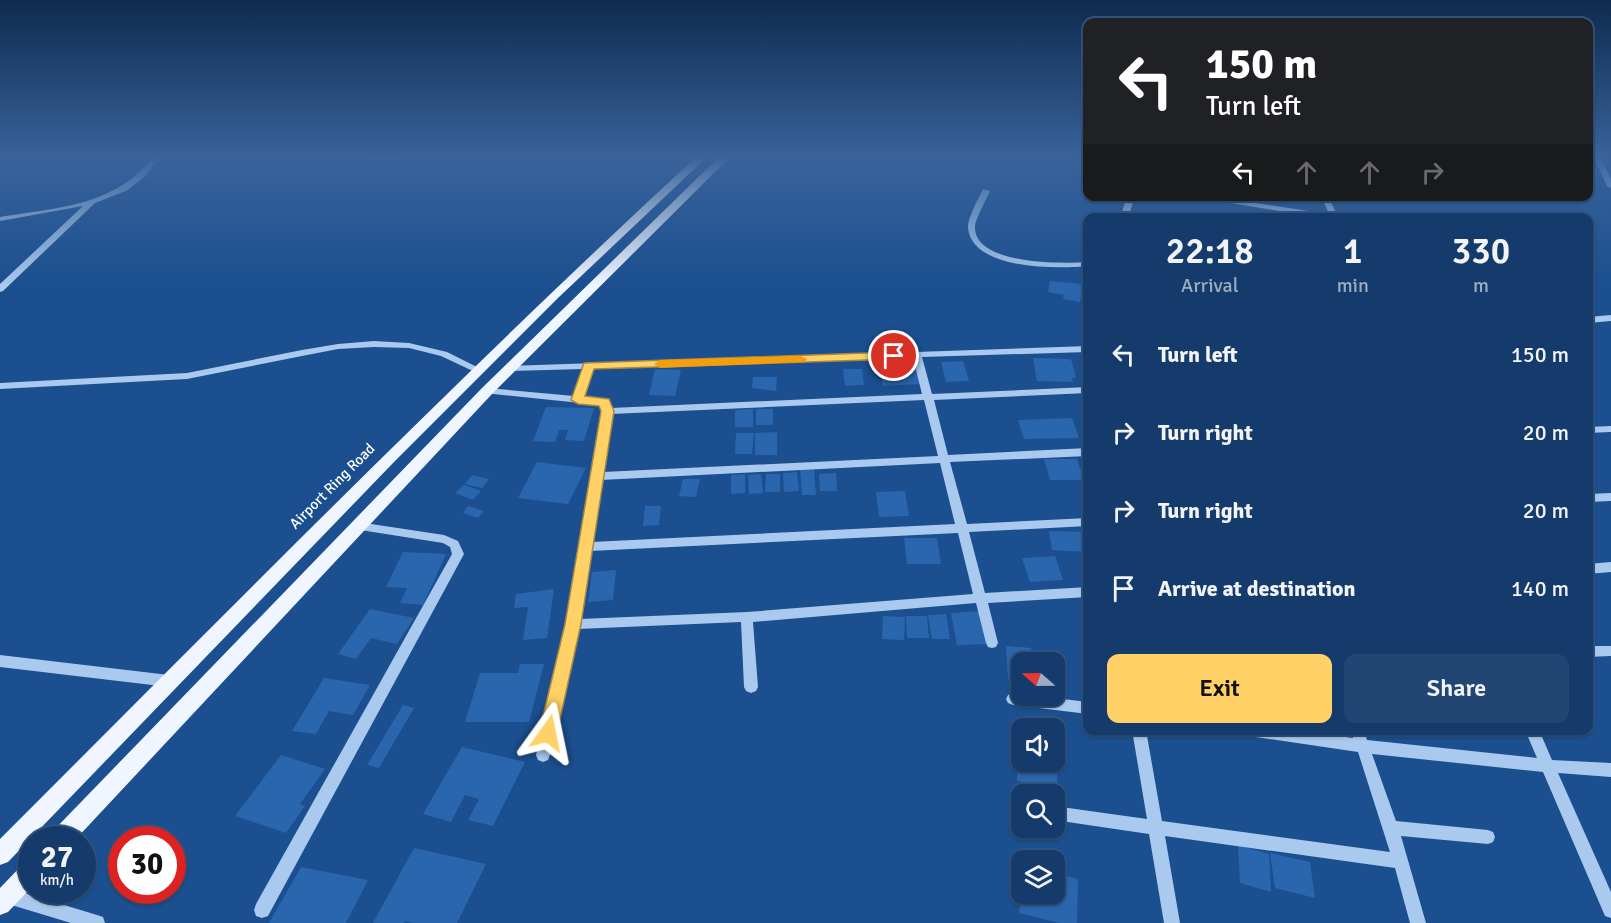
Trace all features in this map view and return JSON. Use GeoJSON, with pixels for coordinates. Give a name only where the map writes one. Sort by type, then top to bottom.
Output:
{"type":"FeatureCollection","features":[{"type":"Feature","properties":{"kind":"main road","name":"Airport Ring Road"},"geometry":{"type":"LineString","coordinates":[[0,854],[478,370],[656,200]]}},
{"type":"Feature","properties":{"kind":"main road"},"geometry":{"type":"LineString","coordinates":[[73,826],[487,391],[681,200]]}},
{"type":"Feature","properties":{"kind":"main road"},"geometry":{"type":"LineString","coordinates":[[4,900],[18,885]]}},
{"type":"Feature","properties":{"kind":"street"},"geometry":{"type":"LineString","coordinates":[[0,219],[97,200]]}},
{"type":"Feature","properties":{"kind":"street"},"geometry":{"type":"LineString","coordinates":[[982,200],[971,226],[971,232],[975,240],[991,252],[1008,260],[1034,265],[1067,267],[1083,265]]}},
{"type":"Feature","properties":{"kind":"street"},"geometry":{"type":"LineString","coordinates":[[1224,201],[1310,213]]}},
{"type":"Feature","properties":{"kind":"street"},"geometry":{"type":"LineString","coordinates":[[0,289],[92,202]]}},
{"type":"Feature","properties":{"kind":"street"},"geometry":{"type":"LineString","coordinates":[[1593,320],[1611,318]]}},
{"type":"Feature","properties":{"kind":"street"},"geometry":{"type":"LineString","coordinates":[[0,387],[195,375],[299,352],[373,343],[426,349],[458,358],[478,370]]}},
{"type":"Feature","properties":{"kind":"street"},"geometry":{"type":"LineString","coordinates":[[511,368],[1083,349]]}},
{"type":"Feature","properties":{"kind":"street"},"geometry":{"type":"LineString","coordinates":[[917,355],[992,643]]}},
{"type":"Feature","properties":{"kind":"street"},"geometry":{"type":"LineString","coordinates":[[578,400],[589,366]]}},
{"type":"Feature","properties":{"kind":"street"},"geometry":{"type":"LineString","coordinates":[[607,411],[1083,390]]}},
{"type":"Feature","properties":{"kind":"street"},"geometry":{"type":"LineString","coordinates":[[487,391],[604,402],[607,411],[573,624],[543,755]]}},
{"type":"Feature","properties":{"kind":"street"},"geometry":{"type":"LineString","coordinates":[[1593,430],[1611,429]]}},
{"type":"Feature","properties":{"kind":"street"},"geometry":{"type":"LineString","coordinates":[[597,476],[1083,452]]}},
{"type":"Feature","properties":{"kind":"street"},"geometry":{"type":"LineString","coordinates":[[1593,498],[1611,497]]}},
{"type":"Feature","properties":{"kind":"street"},"geometry":{"type":"LineString","coordinates":[[586,548],[1083,522]]}},
{"type":"Feature","properties":{"kind":"street"},"geometry":{"type":"LineString","coordinates":[[262,910],[458,554],[453,542],[444,539],[358,526]]}},
{"type":"Feature","properties":{"kind":"street"},"geometry":{"type":"LineString","coordinates":[[1593,569],[1611,567]]}},
{"type":"Feature","properties":{"kind":"street"},"geometry":{"type":"LineString","coordinates":[[573,624],[747,617],[1083,592]]}},
{"type":"Feature","properties":{"kind":"street"},"geometry":{"type":"LineString","coordinates":[[747,617],[751,687]]}},
{"type":"Feature","properties":{"kind":"street"},"geometry":{"type":"LineString","coordinates":[[1593,652],[1611,651]]}},
{"type":"Feature","properties":{"kind":"street"},"geometry":{"type":"LineString","coordinates":[[0,660],[169,681]]}},
{"type":"Feature","properties":{"kind":"street"},"geometry":{"type":"LineString","coordinates":[[1065,705],[1083,707]]}},
{"type":"Feature","properties":{"kind":"street"},"geometry":{"type":"LineString","coordinates":[[1140,735],[1172,923]]}},
{"type":"Feature","properties":{"kind":"street"},"geometry":{"type":"LineString","coordinates":[[1283,735],[1364,747],[1549,767],[1611,770]]}},
{"type":"Feature","properties":{"kind":"street"},"geometry":{"type":"LineString","coordinates":[[1359,735],[1391,828],[1418,923]]}},
{"type":"Feature","properties":{"kind":"street"},"geometry":{"type":"LineString","coordinates":[[1534,735],[1611,910]]}},
{"type":"Feature","properties":{"kind":"street"},"geometry":{"type":"LineString","coordinates":[[1065,814],[1400,861]]}},
{"type":"Feature","properties":{"kind":"street"},"geometry":{"type":"LineString","coordinates":[[1391,828],[1488,837]]}},
{"type":"Feature","properties":{"kind":"street"},"geometry":{"type":"LineString","coordinates":[[4,900],[97,923]]}},
{"type":"Feature","properties":{"kind":"building"},"geometry":{"type":"Polygon","coordinates":[[[1050,281],[1083,284],[1080,302],[1063,299],[1064,295],[1048,292],[1050,281]]]}},
{"type":"Feature","properties":{"kind":"building"},"geometry":{"type":"Polygon","coordinates":[[[1033,358],[1071,359],[1076,378],[1072,378],[1073,382],[1037,381],[1033,358]]]}},
{"type":"Feature","properties":{"kind":"building"},"geometry":{"type":"Polygon","coordinates":[[[963,361],[969,381],[946,382],[941,362],[963,361]]]}},
{"type":"Feature","properties":{"kind":"building"},"geometry":{"type":"Polygon","coordinates":[[[915,362],[921,384],[883,386],[879,364],[915,362]]]}},
{"type":"Feature","properties":{"kind":"building"},"geometry":{"type":"Polygon","coordinates":[[[655,369],[681,370],[675,396],[649,395],[655,369]]]}},
{"type":"Feature","properties":{"kind":"building"},"geometry":{"type":"Polygon","coordinates":[[[843,369],[862,369],[864,385],[845,386],[843,369]]]}},
{"type":"Feature","properties":{"kind":"building"},"geometry":{"type":"Polygon","coordinates":[[[753,377],[777,377],[776,391],[752,388],[753,377]]]}},
{"type":"Feature","properties":{"kind":"building"},"geometry":{"type":"Polygon","coordinates":[[[546,407],[594,408],[584,441],[565,440],[568,430],[559,430],[555,442],[533,441],[546,407]]]}},
{"type":"Feature","properties":{"kind":"building"},"geometry":{"type":"Polygon","coordinates":[[[753,409],[753,427],[735,427],[735,410],[753,409]]]}},
{"type":"Feature","properties":{"kind":"building"},"geometry":{"type":"Polygon","coordinates":[[[756,409],[773,409],[773,425],[756,425],[756,409]]]}},
{"type":"Feature","properties":{"kind":"building"},"geometry":{"type":"Polygon","coordinates":[[[1072,418],[1079,438],[1024,439],[1018,420],[1072,418]]]}},
{"type":"Feature","properties":{"kind":"building"},"geometry":{"type":"Polygon","coordinates":[[[777,432],[777,455],[755,455],[755,433],[777,432]]]}},
{"type":"Feature","properties":{"kind":"building"},"geometry":{"type":"Polygon","coordinates":[[[736,433],[754,433],[752,454],[735,454],[736,433]]]}},
{"type":"Feature","properties":{"kind":"building"},"geometry":{"type":"Polygon","coordinates":[[[1044,459],[1077,459],[1083,480],[1050,480],[1044,459]]]}},
{"type":"Feature","properties":{"kind":"building"},"geometry":{"type":"Polygon","coordinates":[[[537,462],[586,468],[568,504],[518,498],[537,462]]]}},
{"type":"Feature","properties":{"kind":"building"},"geometry":{"type":"Polygon","coordinates":[[[814,469],[816,495],[802,495],[800,470],[814,469]]]}},
{"type":"Feature","properties":{"kind":"building"},"geometry":{"type":"Polygon","coordinates":[[[797,472],[799,491],[784,492],[783,473],[797,472]]]}},
{"type":"Feature","properties":{"kind":"building"},"geometry":{"type":"Polygon","coordinates":[[[836,473],[837,491],[820,491],[819,474],[836,473]]]}},
{"type":"Feature","properties":{"kind":"building"},"geometry":{"type":"Polygon","coordinates":[[[745,474],[745,493],[731,494],[731,475],[745,474]]]}},
{"type":"Feature","properties":{"kind":"building"},"geometry":{"type":"Polygon","coordinates":[[[761,474],[763,493],[749,494],[748,475],[761,474]]]}},
{"type":"Feature","properties":{"kind":"building"},"geometry":{"type":"Polygon","coordinates":[[[766,474],[780,474],[780,492],[765,492],[766,474]]]}},
{"type":"Feature","properties":{"kind":"building"},"geometry":{"type":"Polygon","coordinates":[[[472,475],[489,479],[482,488],[465,484],[472,475]]]}},
{"type":"Feature","properties":{"kind":"building"},"geometry":{"type":"Polygon","coordinates":[[[683,479],[700,479],[696,497],[679,496],[683,479]]]}},
{"type":"Feature","properties":{"kind":"building"},"geometry":{"type":"Polygon","coordinates":[[[464,485],[481,491],[473,500],[455,493],[464,485]]]}},
{"type":"Feature","properties":{"kind":"building"},"geometry":{"type":"Polygon","coordinates":[[[905,491],[909,516],[879,517],[876,492],[905,491]]]}},
{"type":"Feature","properties":{"kind":"building"},"geometry":{"type":"Polygon","coordinates":[[[468,506],[484,511],[478,518],[463,513],[468,506]]]}},
{"type":"Feature","properties":{"kind":"building"},"geometry":{"type":"Polygon","coordinates":[[[645,506],[661,506],[659,525],[643,526],[645,506]]]}},
{"type":"Feature","properties":{"kind":"building"},"geometry":{"type":"Polygon","coordinates":[[[1049,531],[1083,532],[1083,552],[1052,550],[1049,531]]]}},
{"type":"Feature","properties":{"kind":"building"},"geometry":{"type":"Polygon","coordinates":[[[904,538],[937,538],[941,564],[907,564],[904,538]]]}},
{"type":"Feature","properties":{"kind":"building"},"geometry":{"type":"Polygon","coordinates":[[[403,552],[446,554],[423,605],[400,603],[407,588],[386,587],[403,552]]]}},
{"type":"Feature","properties":{"kind":"building"},"geometry":{"type":"Polygon","coordinates":[[[1055,556],[1063,580],[1030,582],[1022,558],[1055,556]]]}},
{"type":"Feature","properties":{"kind":"building"},"geometry":{"type":"Polygon","coordinates":[[[616,570],[613,600],[588,602],[592,572],[616,570]]]}},
{"type":"Feature","properties":{"kind":"building"},"geometry":{"type":"Polygon","coordinates":[[[554,589],[547,638],[523,640],[528,607],[514,608],[516,594],[554,589]]]}},
{"type":"Feature","properties":{"kind":"building"},"geometry":{"type":"Polygon","coordinates":[[[370,609],[414,618],[397,644],[371,638],[356,659],[338,654],[370,609]]]}},
{"type":"Feature","properties":{"kind":"building"},"geometry":{"type":"Polygon","coordinates":[[[982,611],[989,644],[957,645],[951,613],[982,611]]]}},
{"type":"Feature","properties":{"kind":"building"},"geometry":{"type":"Polygon","coordinates":[[[946,614],[950,639],[932,639],[928,615],[946,614]]]}},
{"type":"Feature","properties":{"kind":"building"},"geometry":{"type":"Polygon","coordinates":[[[883,616],[905,617],[904,640],[882,639],[883,616]]]}},
{"type":"Feature","properties":{"kind":"building"},"geometry":{"type":"Polygon","coordinates":[[[906,616],[927,616],[929,638],[907,638],[906,616]]]}},
{"type":"Feature","properties":{"kind":"building"},"geometry":{"type":"Polygon","coordinates":[[[1006,646],[1031,648],[1031,652],[1011,652],[1011,679],[1008,679],[1006,646]]]}},
{"type":"Feature","properties":{"kind":"building"},"geometry":{"type":"Polygon","coordinates":[[[520,664],[544,664],[529,722],[465,722],[480,673],[518,673],[520,664]]]}},
{"type":"Feature","properties":{"kind":"building"},"geometry":{"type":"Polygon","coordinates":[[[324,678],[370,685],[353,715],[329,711],[316,734],[292,731],[324,678]]]}},
{"type":"Feature","properties":{"kind":"building"},"geometry":{"type":"Polygon","coordinates":[[[403,705],[414,708],[379,768],[367,765],[403,705]]]}},
{"type":"Feature","properties":{"kind":"building"},"geometry":{"type":"Polygon","coordinates":[[[462,747],[525,762],[493,826],[468,820],[479,799],[465,795],[451,822],[423,814],[462,747]]]}},
{"type":"Feature","properties":{"kind":"building"},"geometry":{"type":"Polygon","coordinates":[[[281,755],[325,769],[300,804],[305,806],[286,833],[235,816],[281,755]]]}},
{"type":"Feature","properties":{"kind":"building"},"geometry":{"type":"Polygon","coordinates":[[[1017,772],[1057,772],[1057,784],[1017,781],[1017,772]]]}},
{"type":"Feature","properties":{"kind":"building"},"geometry":{"type":"Polygon","coordinates":[[[1238,845],[1269,854],[1271,892],[1240,883],[1238,845]]]}},
{"type":"Feature","properties":{"kind":"building"},"geometry":{"type":"Polygon","coordinates":[[[414,848],[486,864],[457,923],[405,921],[404,923],[373,923],[414,848]]]}},
{"type":"Feature","properties":{"kind":"building"},"geometry":{"type":"Polygon","coordinates":[[[1270,853],[1310,862],[1315,898],[1275,888],[1270,853]]]}},
{"type":"Feature","properties":{"kind":"building"},"geometry":{"type":"Polygon","coordinates":[[[301,867],[368,880],[346,923],[269,923],[301,867]]]}},
{"type":"Feature","properties":{"kind":"building"},"geometry":{"type":"Polygon","coordinates":[[[1065,876],[1078,879],[1077,923],[1059,923],[1019,913],[1020,904],[1065,904],[1065,876]]]}},
{"type":"Feature","properties":{"kind":"slow traffic"},"geometry":{"type":"LineString","coordinates":[[660,364],[801,359]]}},
{"type":"Feature","properties":{"kind":"route"},"geometry":{"type":"LineString","coordinates":[[548,733],[573,624],[607,411],[604,402],[578,400],[589,366],[894,356]]}}]}
